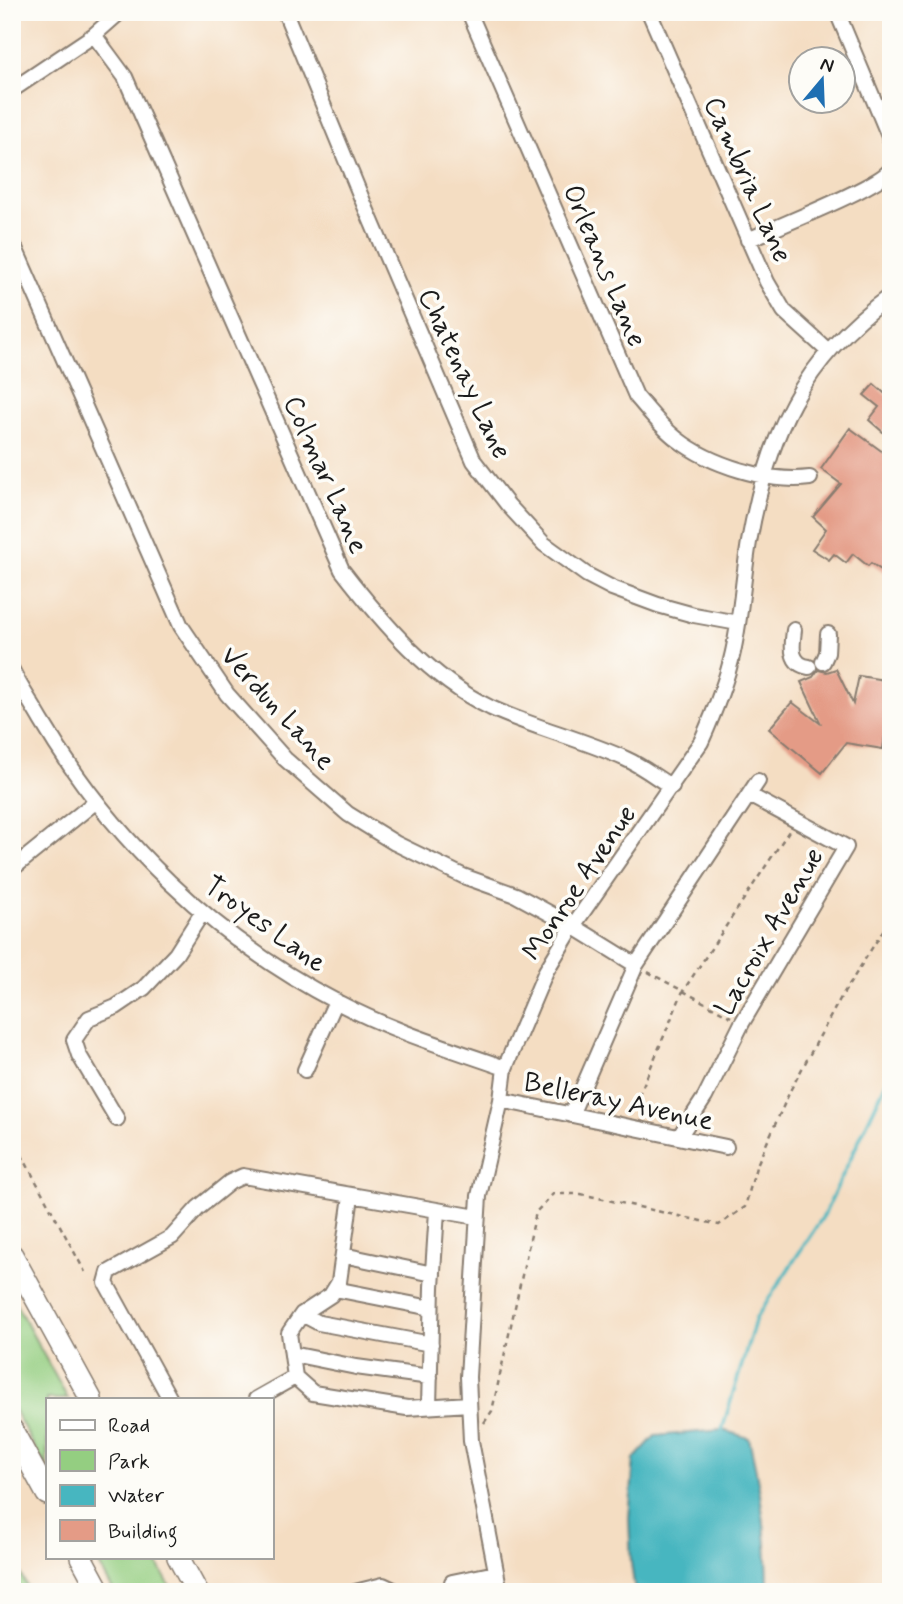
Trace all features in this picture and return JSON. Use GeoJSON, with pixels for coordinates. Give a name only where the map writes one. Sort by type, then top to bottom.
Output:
{"type":"FeatureCollection","features":[{"type":"Feature","properties":{"kind":"highway"},"geometry":{"type":"LineString","coordinates":[[12,1255],[90,1398]]}},
{"type":"Feature","properties":{"kind":"highway"},"geometry":{"type":"LineString","coordinates":[[12,1430],[46,1492]]}},
{"type":"Feature","properties":{"kind":"highway"},"geometry":{"type":"LineString","coordinates":[[82,1558],[100,1592]]}},
{"type":"Feature","properties":{"kind":"highway"},"geometry":{"type":"LineString","coordinates":[[178,1558],[197,1592]]}},
{"type":"Feature","properties":{"kind":"street"},"geometry":{"type":"LineString","coordinates":[[12,90],[94,35],[120,12]]}},
{"type":"Feature","properties":{"kind":"street","name":"Chatenay Lane"},"geometry":{"type":"LineString","coordinates":[[285,12],[474,461],[508,505],[544,544],[587,575],[612,588],[659,605],[738,623]]}},
{"type":"Feature","properties":{"kind":"street","name":"Orleans Lane"},"geometry":{"type":"LineString","coordinates":[[469,12],[636,396],[656,421],[678,440],[719,463],[764,477],[790,480],[810,478]]}},
{"type":"Feature","properties":{"kind":"street","name":"Cambria Lane"},"geometry":{"type":"LineString","coordinates":[[649,12],[767,282],[784,311],[827,350]]}},
{"type":"Feature","properties":{"kind":"street"},"geometry":{"type":"LineString","coordinates":[[837,12],[891,141]]}},
{"type":"Feature","properties":{"kind":"street","name":"Colmar Lane"},"geometry":{"type":"LineString","coordinates":[[94,35],[125,78],[342,570],[383,622],[416,655],[452,683],[488,706],[539,728],[629,760],[671,788]]}},
{"type":"Feature","properties":{"kind":"street"},"geometry":{"type":"LineString","coordinates":[[748,240],[864,188],[887,176],[891,169]]}},
{"type":"Feature","properties":{"kind":"street","name":"Verdun Lane"},"geometry":{"type":"LineString","coordinates":[[12,241],[181,626],[227,694],[285,759],[348,814],[395,843],[463,876],[516,895],[636,965]]}},
{"type":"Feature","properties":{"kind":"street","name":"Monroe Avenue"},"geometry":{"type":"LineString","coordinates":[[500,1592],[471,1441],[468,1377],[479,1196],[501,1100],[505,1068],[546,971],[573,926],[701,743],[733,653],[749,541],[764,477],[783,421],[802,385],[827,350],[891,295]]}},
{"type":"Feature","properties":{"kind":"street"},"geometry":{"type":"LineString","coordinates":[[794,630],[792,649],[795,661],[800,665],[816,665],[827,653],[828,634]]}},
{"type":"Feature","properties":{"kind":"street","name":"Troyes Lane"},"geometry":{"type":"LineString","coordinates":[[13,673],[52,740],[95,803],[202,913],[273,964],[336,1001],[384,1025],[505,1068]]}},
{"type":"Feature","properties":{"kind":"street"},"geometry":{"type":"LineString","coordinates":[[571,1115],[636,965],[758,781]]}},
{"type":"Feature","properties":{"kind":"street","name":"Lacroix Avenue"},"geometry":{"type":"LineString","coordinates":[[679,1137],[705,1097],[742,1023],[846,847],[749,795]]}},
{"type":"Feature","properties":{"kind":"street"},"geometry":{"type":"LineString","coordinates":[[12,869],[95,803]]}},
{"type":"Feature","properties":{"kind":"street"},"geometry":{"type":"LineString","coordinates":[[117,1119],[79,1055],[74,1040],[89,1018],[116,1007],[144,988],[176,954],[202,913]]}},
{"type":"Feature","properties":{"kind":"street"},"geometry":{"type":"LineString","coordinates":[[305,1070],[336,1001]]}},
{"type":"Feature","properties":{"kind":"street","name":"Belleray Avenue"},"geometry":{"type":"LineString","coordinates":[[501,1100],[726,1147]]}},
{"type":"Feature","properties":{"kind":"street"},"geometry":{"type":"LineString","coordinates":[[169,1398],[106,1283],[109,1272],[172,1237],[198,1208],[230,1182],[243,1176],[477,1217]]}},
{"type":"Feature","properties":{"kind":"street"},"geometry":{"type":"LineString","coordinates":[[351,1196],[339,1282],[331,1295],[302,1314],[289,1333],[295,1377],[313,1393],[407,1408],[469,1404]]}},
{"type":"Feature","properties":{"kind":"street"},"geometry":{"type":"LineString","coordinates":[[429,1406],[437,1211]]}},
{"type":"Feature","properties":{"kind":"street"},"geometry":{"type":"LineString","coordinates":[[343,1255],[433,1274]]}},
{"type":"Feature","properties":{"kind":"street"},"geometry":{"type":"LineString","coordinates":[[335,1289],[431,1308]]}},
{"type":"Feature","properties":{"kind":"street"},"geometry":{"type":"LineString","coordinates":[[302,1314],[319,1323],[431,1344]]}},
{"type":"Feature","properties":{"kind":"street"},"geometry":{"type":"LineString","coordinates":[[292,1354],[356,1367],[430,1377]]}},
{"type":"Feature","properties":{"kind":"street"},"geometry":{"type":"LineString","coordinates":[[258,1398],[295,1377]]}},
{"type":"Feature","properties":{"kind":"street"},"geometry":{"type":"LineString","coordinates":[[454,1592],[452,1582],[496,1573]]}},
{"type":"Feature","properties":{"kind":"street"},"geometry":{"type":"LineString","coordinates":[[355,1592],[383,1585],[398,1592]]}},
{"type":"Feature","properties":{"kind":"path"},"geometry":{"type":"LineString","coordinates":[[625,1127],[682,991],[796,820]]}},
{"type":"Feature","properties":{"kind":"path"},"geometry":{"type":"LineString","coordinates":[[471,1441],[492,1412],[536,1212],[554,1194],[581,1194],[719,1226],[745,1207],[757,1167],[791,1089],[840,999],[891,918]]}},
{"type":"Feature","properties":{"kind":"path"},"geometry":{"type":"LineString","coordinates":[[636,965],[742,1023]]}},
{"type":"Feature","properties":{"kind":"path"},"geometry":{"type":"LineString","coordinates":[[12,1137],[85,1272]]}},
{"type":"Feature","properties":{"kind":"path"},"geometry":{"type":"LineString","coordinates":[[891,1303],[887,1323],[891,1363]]}},
{"type":"Feature","properties":{"kind":"green space"},"geometry":{"type":"Polygon","coordinates":[[[12,1297],[67,1398],[46,1398],[46,1468],[12,1406],[12,1297]]]}},
{"type":"Feature","properties":{"kind":"green space"},"geometry":{"type":"Polygon","coordinates":[[[12,1558],[30,1592],[12,1592],[12,1558]]]}},
{"type":"Feature","properties":{"kind":"green space"},"geometry":{"type":"Polygon","coordinates":[[[96,1558],[155,1558],[173,1592],[114,1592],[96,1558]]]}},
{"type":"Feature","properties":{"kind":"water"},"geometry":{"type":"Polygon","coordinates":[[[722,1430],[749,1438],[763,1514],[768,1592],[635,1592],[629,1518],[634,1459],[655,1436],[722,1430]]]}},
{"type":"Feature","properties":{"kind":"building"},"geometry":{"type":"Polygon","coordinates":[[[874,384],[891,399],[891,439],[869,420],[879,407],[864,395],[874,384]]]}},
{"type":"Feature","properties":{"kind":"building"},"geometry":{"type":"Polygon","coordinates":[[[850,428],[891,458],[891,577],[871,563],[868,566],[853,554],[846,563],[834,554],[829,560],[812,549],[826,529],[813,517],[841,484],[821,469],[850,428]]]}},
{"type":"Feature","properties":{"kind":"building"},"geometry":{"type":"Polygon","coordinates":[[[836,669],[853,704],[859,676],[891,681],[891,697],[883,749],[846,743],[822,773],[769,729],[792,702],[821,724],[801,682],[813,677],[818,670],[827,672],[836,669]]]}},
{"type":"Feature","properties":{"kind":"waterway"},"geometry":{"type":"LineString","coordinates":[[722,1430],[756,1318],[824,1215],[891,1072]]}}]}
